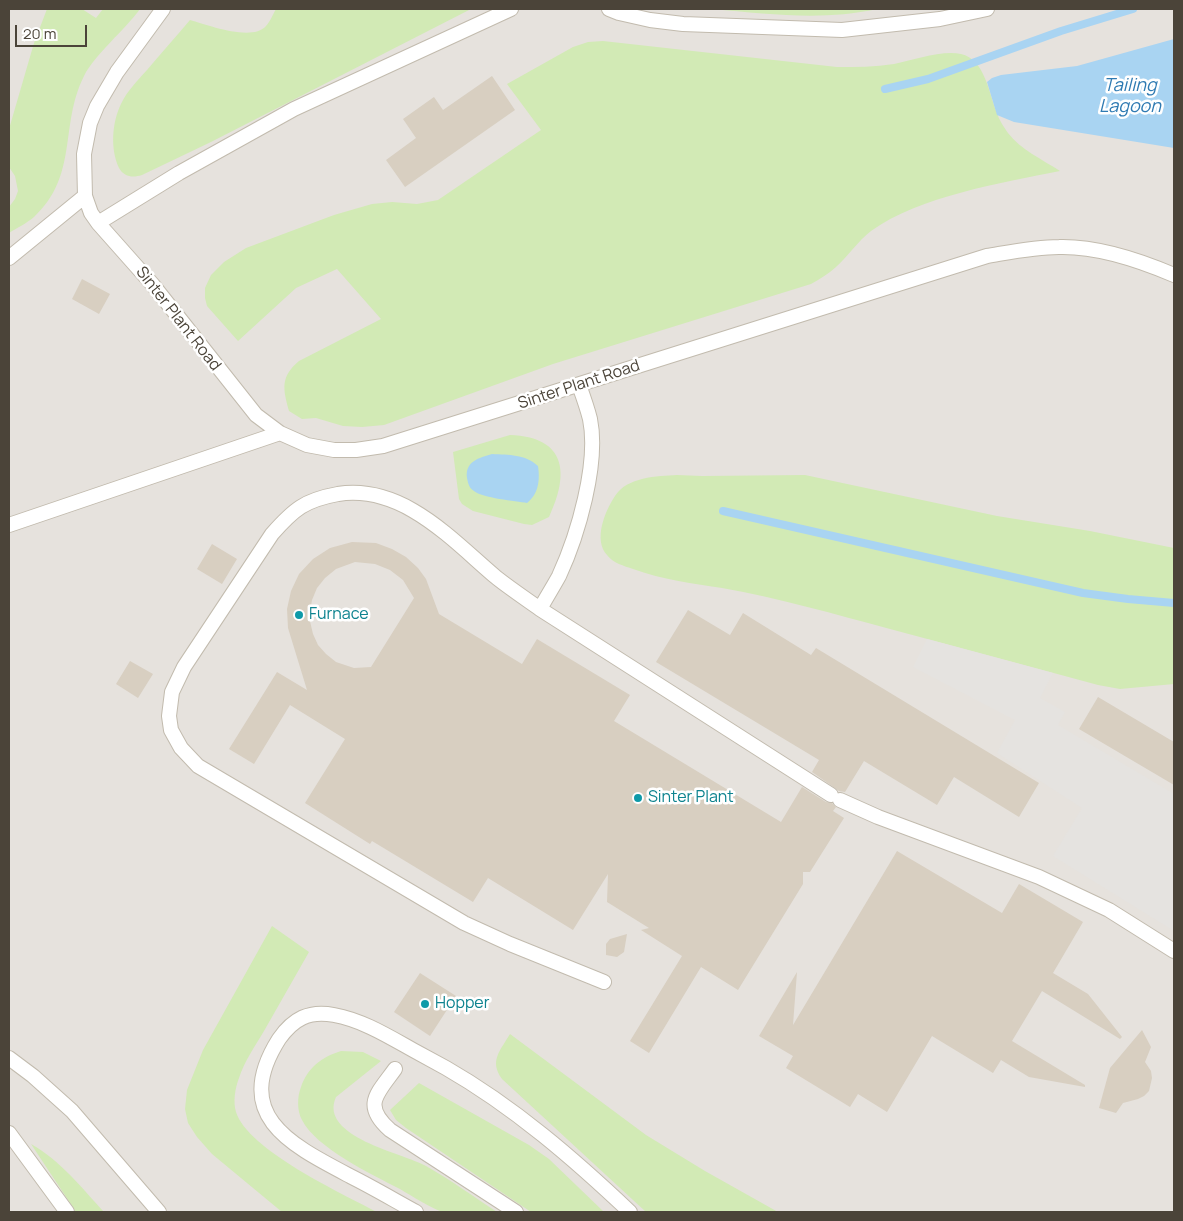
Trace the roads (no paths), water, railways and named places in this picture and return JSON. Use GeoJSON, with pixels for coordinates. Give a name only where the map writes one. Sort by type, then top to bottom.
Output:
{"type":"FeatureCollection","features":[{"type":"Feature","properties":{"kind":"lane"},"geometry":{"type":"LineString","coordinates":[[9,258],[85,196],[84,154],[90,123],[117,72],[163,9]]}},
{"type":"Feature","properties":{"kind":"lane"},"geometry":{"type":"LineString","coordinates":[[98,223],[179,174],[294,110],[510,9]]}},
{"type":"Feature","properties":{"kind":"lane"},"geometry":{"type":"LineString","coordinates":[[609,9],[650,20],[682,24],[842,30],[940,19],[987,9]]}},
{"type":"Feature","properties":{"kind":"lane","name":"Sinter Plant Road"},"geometry":{"type":"LineString","coordinates":[[85,196],[91,212],[98,223],[153,285],[256,415],[280,433],[307,445],[334,450],[356,450],[383,446],[579,386],[987,256],[1029,249],[1060,247],[1085,249],[1134,260],[1174,275]]}},
{"type":"Feature","properties":{"kind":"lane"},"geometry":{"type":"LineString","coordinates":[[540,609],[559,575],[570,547],[582,510],[589,478],[592,447],[590,419],[579,386]]}},
{"type":"Feature","properties":{"kind":"lane"},"geometry":{"type":"LineString","coordinates":[[9,526],[280,433]]}},
{"type":"Feature","properties":{"kind":"lane"},"geometry":{"type":"LineString","coordinates":[[604,982],[510,944],[464,922],[198,766],[181,748],[171,730],[169,716],[172,692],[184,667],[272,534],[287,516],[308,501],[345,493],[386,498],[401,504],[438,527],[499,580],[540,609],[807,781],[878,817],[1039,877],[1109,910],[1174,951]]}},
{"type":"Feature","properties":{"kind":"lane"},"geometry":{"type":"LineString","coordinates":[[416,1212],[314,1158],[277,1131],[266,1113],[261,1100],[261,1084],[266,1064],[275,1046],[293,1022],[306,1016],[320,1013],[335,1015],[371,1027],[446,1068],[486,1093],[548,1138],[630,1212]]}},
{"type":"Feature","properties":{"kind":"lane"},"geometry":{"type":"LineString","coordinates":[[9,1058],[72,1111],[159,1212]]}},
{"type":"Feature","properties":{"kind":"lane"},"geometry":{"type":"LineString","coordinates":[[395,1069],[377,1095],[374,1104],[375,1113],[380,1122],[516,1212]]}},
{"type":"Feature","properties":{"kind":"lane"},"geometry":{"type":"LineString","coordinates":[[9,1133],[67,1212]]}},
{"type":"Feature","properties":{"kind":"water","name":"Tailing Lagoon"},"geometry":{"type":"Polygon","coordinates":[[[1174,39],[1174,148],[1014,122],[997,115],[987,82],[992,78],[1001,75],[1077,66],[1174,39]]]}},
{"type":"Feature","properties":{"kind":"water"},"geometry":{"type":"Polygon","coordinates":[[[492,454],[522,457],[538,466],[538,486],[534,495],[527,503],[484,496],[470,487],[467,478],[468,468],[474,461],[492,454]]]}},
{"type":"Feature","properties":{"kind":"waterway"},"geometry":{"type":"LineString","coordinates":[[885,89],[928,79],[1061,31],[1133,9]]}},
{"type":"Feature","properties":{"kind":"waterway"},"geometry":{"type":"LineString","coordinates":[[723,511],[1083,593],[1174,603]]}},
{"type":"Feature","properties":{"kind":"place","name":"Furnace"},"geometry":{"type":"Point","coordinates":[299,615]}},
{"type":"Feature","properties":{"kind":"place","name":"Sinter Plant"},"geometry":{"type":"Point","coordinates":[638,798]}},
{"type":"Feature","properties":{"kind":"place","name":"Hopper"},"geometry":{"type":"Point","coordinates":[425,1004]}}]}
